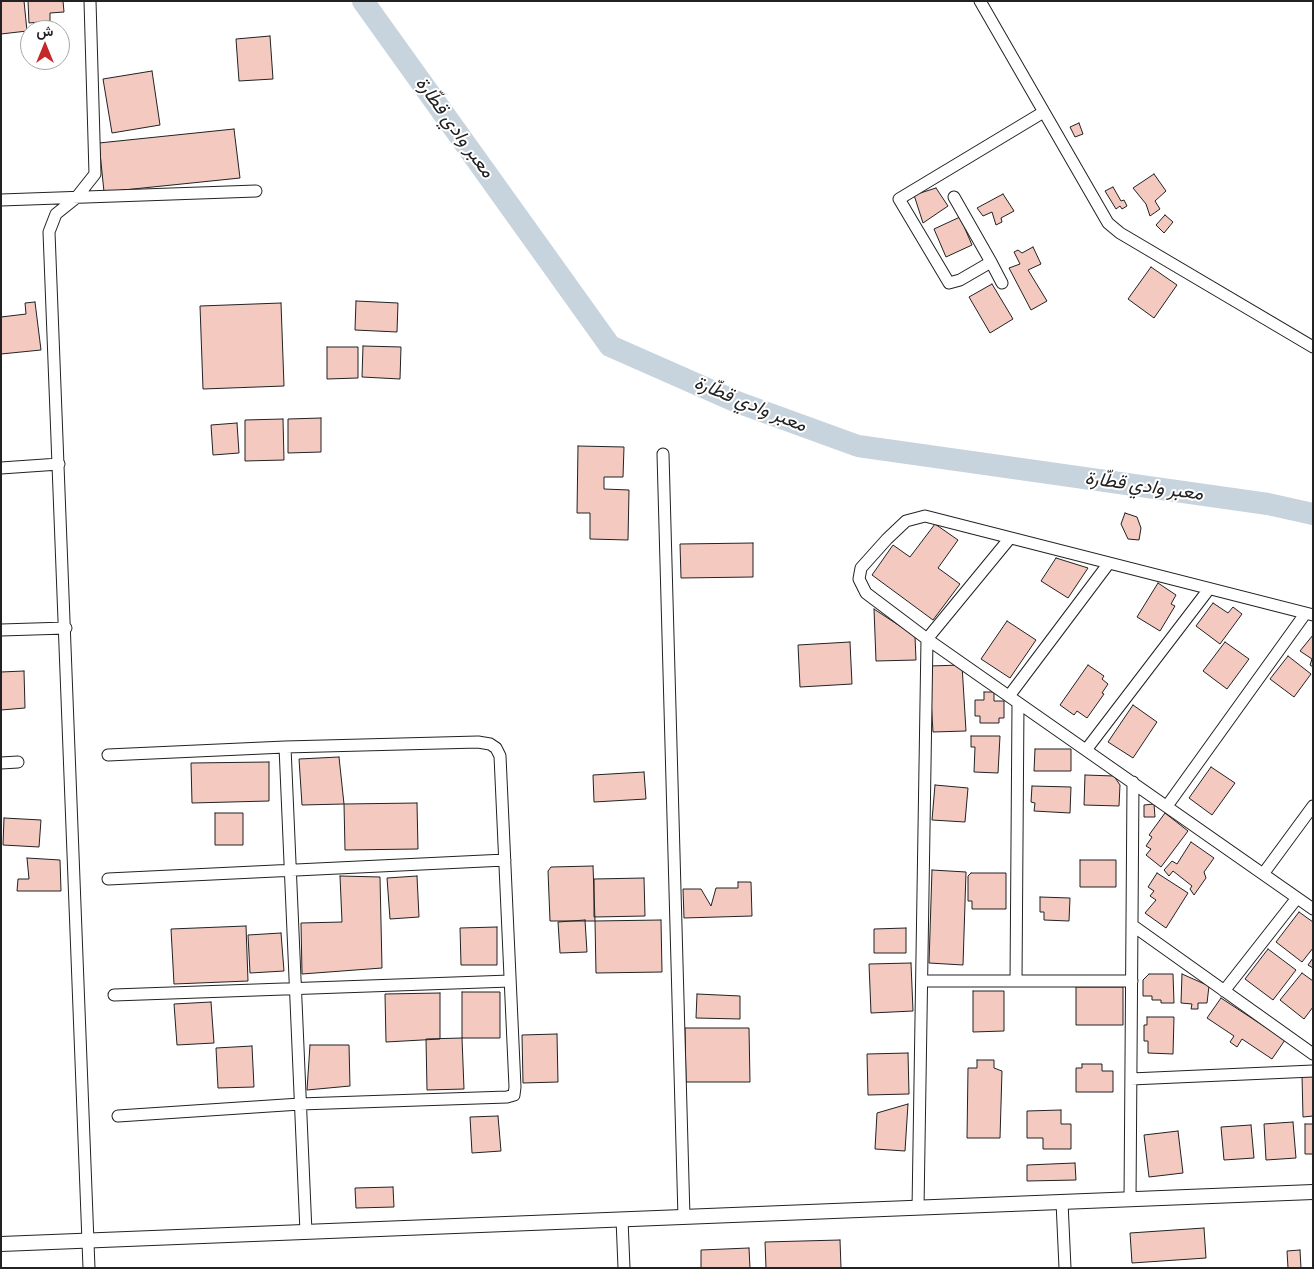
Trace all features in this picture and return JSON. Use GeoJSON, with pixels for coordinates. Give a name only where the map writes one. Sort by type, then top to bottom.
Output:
{"type":"FeatureCollection","features":[{"type":"Feature","properties":{"kind":"street"},"geometry":{"type":"LineString","coordinates":[[89,1268],[66,628],[49,232],[56,214],[76,198],[93,180],[96,167],[90,1]]}},
{"type":"Feature","properties":{"kind":"street"},"geometry":{"type":"LineString","coordinates":[[980,1],[1102,217],[1112,228],[1313,346]]}},
{"type":"Feature","properties":{"kind":"street"},"geometry":{"type":"LineString","coordinates":[[991,262],[960,280],[949,283],[899,199],[1042,113]]}},
{"type":"Feature","properties":{"kind":"street"},"geometry":{"type":"LineString","coordinates":[[1,200],[256,191]]}},
{"type":"Feature","properties":{"kind":"street"},"geometry":{"type":"LineString","coordinates":[[954,196],[1002,282]]}},
{"type":"Feature","properties":{"kind":"street"},"geometry":{"type":"LineString","coordinates":[[663,454],[684,1217]]}},
{"type":"Feature","properties":{"kind":"street"},"geometry":{"type":"LineString","coordinates":[[1,468],[59,464]]}},
{"type":"Feature","properties":{"kind":"street"},"geometry":{"type":"LineString","coordinates":[[1167,806],[1309,614],[926,516],[906,521],[861,568],[859,579],[866,593],[927,640],[1313,909]]}},
{"type":"Feature","properties":{"kind":"street"},"geometry":{"type":"LineString","coordinates":[[918,1208],[927,640],[1010,538]]}},
{"type":"Feature","properties":{"kind":"street"},"geometry":{"type":"LineString","coordinates":[[1016,981],[1014,700],[1108,563]]}},
{"type":"Feature","properties":{"kind":"street"},"geometry":{"type":"LineString","coordinates":[[1086,750],[1208,589]]}},
{"type":"Feature","properties":{"kind":"street"},"geometry":{"type":"LineString","coordinates":[[1,630],[66,628]]}},
{"type":"Feature","properties":{"kind":"street"},"geometry":{"type":"LineString","coordinates":[[108,755],[285,747],[490,744],[496,748],[500,756],[514,1095],[300,1104],[118,1116]]}},
{"type":"Feature","properties":{"kind":"street"},"geometry":{"type":"LineString","coordinates":[[285,747],[306,1232]]}},
{"type":"Feature","properties":{"kind":"street"},"geometry":{"type":"LineString","coordinates":[[1,763],[18,762]]}},
{"type":"Feature","properties":{"kind":"street"},"geometry":{"type":"LineString","coordinates":[[1130,1200],[1133,782]]}},
{"type":"Feature","properties":{"kind":"street"},"geometry":{"type":"LineString","coordinates":[[1263,874],[1313,806]]}},
{"type":"Feature","properties":{"kind":"street"},"geometry":{"type":"LineString","coordinates":[[108,878],[505,860]]}},
{"type":"Feature","properties":{"kind":"street"},"geometry":{"type":"LineString","coordinates":[[1224,991],[1297,898]]}},
{"type":"Feature","properties":{"kind":"street"},"geometry":{"type":"LineString","coordinates":[[1132,925],[1313,1054]]}},
{"type":"Feature","properties":{"kind":"street"},"geometry":{"type":"LineString","coordinates":[[114,995],[510,981]]}},
{"type":"Feature","properties":{"kind":"street"},"geometry":{"type":"LineString","coordinates":[[922,981],[1132,981]]}},
{"type":"Feature","properties":{"kind":"street"},"geometry":{"type":"LineString","coordinates":[[1131,1079],[1313,1071]]}},
{"type":"Feature","properties":{"kind":"street"},"geometry":{"type":"LineString","coordinates":[[1,1244],[1313,1192]]}},
{"type":"Feature","properties":{"kind":"street"},"geometry":{"type":"LineString","coordinates":[[1062,1202],[1064,1268]]}},
{"type":"Feature","properties":{"kind":"street"},"geometry":{"type":"LineString","coordinates":[[622,1219],[624,1268]]}},
{"type":"Feature","properties":{"kind":"building"},"geometry":{"type":"Polygon","coordinates":[[[1,1],[24,1],[26,20],[20,20],[20,32],[1,34],[1,1]]]}},
{"type":"Feature","properties":{"kind":"building"},"geometry":{"type":"Polygon","coordinates":[[[28,1],[63,1],[64,12],[50,13],[50,20],[29,20],[28,1]]]}},
{"type":"Feature","properties":{"kind":"building"},"geometry":{"type":"Polygon","coordinates":[[[270,36],[273,79],[239,81],[236,39],[270,36]]]}},
{"type":"Feature","properties":{"kind":"building"},"geometry":{"type":"Polygon","coordinates":[[[152,71],[160,125],[112,133],[103,79],[152,71]]]}},
{"type":"Feature","properties":{"kind":"building"},"geometry":{"type":"Polygon","coordinates":[[[1079,123],[1083,134],[1075,137],[1070,127],[1079,123]]]}},
{"type":"Feature","properties":{"kind":"building"},"geometry":{"type":"Polygon","coordinates":[[[234,129],[240,178],[104,192],[99,143],[234,129]]]}},
{"type":"Feature","properties":{"kind":"building"},"geometry":{"type":"Polygon","coordinates":[[[1154,174],[1166,191],[1155,201],[1160,209],[1150,216],[1146,204],[1133,188],[1154,174]]]}},
{"type":"Feature","properties":{"kind":"building"},"geometry":{"type":"Polygon","coordinates":[[[1113,187],[1121,201],[1124,200],[1127,206],[1122,209],[1120,206],[1116,209],[1105,191],[1113,187]]]}},
{"type":"Feature","properties":{"kind":"building"},"geometry":{"type":"Polygon","coordinates":[[[936,188],[948,206],[923,223],[914,195],[936,188]]]}},
{"type":"Feature","properties":{"kind":"building"},"geometry":{"type":"Polygon","coordinates":[[[1003,194],[1014,211],[1001,218],[1002,222],[996,225],[992,212],[983,216],[977,208],[1003,194]]]}},
{"type":"Feature","properties":{"kind":"building"},"geometry":{"type":"Polygon","coordinates":[[[1165,215],[1173,222],[1164,233],[1156,225],[1165,215]]]}},
{"type":"Feature","properties":{"kind":"building"},"geometry":{"type":"Polygon","coordinates":[[[960,217],[972,245],[946,257],[934,229],[960,217]]]}},
{"type":"Feature","properties":{"kind":"building"},"geometry":{"type":"Polygon","coordinates":[[[1033,247],[1041,264],[1028,270],[1047,301],[1031,310],[1009,268],[1020,264],[1014,252],[1018,250],[1022,253],[1033,247]]]}},
{"type":"Feature","properties":{"kind":"building"},"geometry":{"type":"Polygon","coordinates":[[[1151,267],[1177,285],[1154,318],[1128,299],[1151,267]]]}},
{"type":"Feature","properties":{"kind":"building"},"geometry":{"type":"Polygon","coordinates":[[[992,284],[1013,319],[990,333],[969,297],[992,284]]]}},
{"type":"Feature","properties":{"kind":"building"},"geometry":{"type":"Polygon","coordinates":[[[356,301],[398,303],[397,332],[355,330],[356,301]]]}},
{"type":"Feature","properties":{"kind":"building"},"geometry":{"type":"Polygon","coordinates":[[[35,302],[41,350],[1,354],[1,317],[26,314],[25,303],[35,302]]]}},
{"type":"Feature","properties":{"kind":"building"},"geometry":{"type":"Polygon","coordinates":[[[281,303],[284,386],[203,389],[200,306],[281,303]]]}},
{"type":"Feature","properties":{"kind":"building"},"geometry":{"type":"Polygon","coordinates":[[[363,346],[401,347],[400,379],[362,377],[363,346]]]}},
{"type":"Feature","properties":{"kind":"building"},"geometry":{"type":"Polygon","coordinates":[[[327,347],[358,347],[358,378],[327,379],[327,347]]]}},
{"type":"Feature","properties":{"kind":"building"},"geometry":{"type":"Polygon","coordinates":[[[321,418],[321,452],[288,453],[288,419],[321,418]]]}},
{"type":"Feature","properties":{"kind":"building"},"geometry":{"type":"Polygon","coordinates":[[[283,419],[284,460],[245,461],[245,420],[283,419]]]}},
{"type":"Feature","properties":{"kind":"building"},"geometry":{"type":"Polygon","coordinates":[[[237,423],[239,453],[213,455],[211,425],[237,423]]]}},
{"type":"Feature","properties":{"kind":"building"},"geometry":{"type":"Polygon","coordinates":[[[578,446],[624,447],[623,477],[604,477],[604,489],[629,490],[628,540],[590,539],[590,513],[577,513],[578,446]]]}},
{"type":"Feature","properties":{"kind":"building"},"geometry":{"type":"Polygon","coordinates":[[[1125,513],[1137,517],[1141,528],[1139,540],[1128,539],[1121,524],[1125,513]]]}},
{"type":"Feature","properties":{"kind":"building"},"geometry":{"type":"Polygon","coordinates":[[[935,524],[958,540],[938,568],[960,584],[933,620],[872,575],[893,545],[910,557],[935,524]]]}},
{"type":"Feature","properties":{"kind":"building"},"geometry":{"type":"Polygon","coordinates":[[[753,543],[753,577],[681,578],[680,544],[753,543]]]}},
{"type":"Feature","properties":{"kind":"building"},"geometry":{"type":"Polygon","coordinates":[[[1056,558],[1088,568],[1068,598],[1041,581],[1056,558]]]}},
{"type":"Feature","properties":{"kind":"building"},"geometry":{"type":"Polygon","coordinates":[[[1158,583],[1176,595],[1171,604],[1175,606],[1160,631],[1137,617],[1158,583]]]}},
{"type":"Feature","properties":{"kind":"building"},"geometry":{"type":"Polygon","coordinates":[[[1213,603],[1228,613],[1233,607],[1242,614],[1220,644],[1196,626],[1213,603]]]}},
{"type":"Feature","properties":{"kind":"building"},"geometry":{"type":"Polygon","coordinates":[[[874,609],[915,636],[916,660],[876,661],[874,609]]]}},
{"type":"Feature","properties":{"kind":"building"},"geometry":{"type":"Polygon","coordinates":[[[1007,621],[1036,640],[1010,678],[981,659],[1007,621]]]}},
{"type":"Feature","properties":{"kind":"building"},"geometry":{"type":"Polygon","coordinates":[[[1313,635],[1313,667],[1310,665],[1312,659],[1300,651],[1313,635]]]}},
{"type":"Feature","properties":{"kind":"building"},"geometry":{"type":"Polygon","coordinates":[[[850,642],[852,684],[800,687],[798,645],[850,642]]]}},
{"type":"Feature","properties":{"kind":"building"},"geometry":{"type":"Polygon","coordinates":[[[1225,642],[1249,659],[1227,689],[1203,671],[1225,642]]]}},
{"type":"Feature","properties":{"kind":"building"},"geometry":{"type":"Polygon","coordinates":[[[1288,656],[1311,674],[1294,697],[1270,679],[1288,656]]]}},
{"type":"Feature","properties":{"kind":"building"},"geometry":{"type":"Polygon","coordinates":[[[962,665],[966,731],[933,732],[929,666],[962,665]]]}},
{"type":"Feature","properties":{"kind":"building"},"geometry":{"type":"Polygon","coordinates":[[[1088,665],[1104,676],[1102,679],[1108,684],[1102,693],[1104,694],[1087,718],[1077,711],[1074,715],[1060,705],[1088,665]]]}},
{"type":"Feature","properties":{"kind":"building"},"geometry":{"type":"Polygon","coordinates":[[[24,671],[25,708],[1,710],[1,672],[24,671]]]}},
{"type":"Feature","properties":{"kind":"building"},"geometry":{"type":"Polygon","coordinates":[[[984,692],[994,692],[994,701],[1004,701],[1004,718],[999,718],[999,723],[980,723],[980,716],[975,716],[975,700],[984,700],[984,692]]]}},
{"type":"Feature","properties":{"kind":"building"},"geometry":{"type":"Polygon","coordinates":[[[1133,705],[1157,722],[1133,758],[1108,742],[1133,705]]]}},
{"type":"Feature","properties":{"kind":"building"},"geometry":{"type":"Polygon","coordinates":[[[971,736],[1000,736],[998,773],[974,772],[975,747],[971,747],[971,736]]]}},
{"type":"Feature","properties":{"kind":"building"},"geometry":{"type":"Polygon","coordinates":[[[1035,749],[1071,749],[1071,771],[1034,771],[1035,749]]]}},
{"type":"Feature","properties":{"kind":"building"},"geometry":{"type":"Polygon","coordinates":[[[339,757],[344,804],[302,805],[299,759],[339,757]]]}},
{"type":"Feature","properties":{"kind":"building"},"geometry":{"type":"Polygon","coordinates":[[[269,762],[269,801],[192,803],[191,763],[269,762]]]}},
{"type":"Feature","properties":{"kind":"building"},"geometry":{"type":"Polygon","coordinates":[[[1211,767],[1235,783],[1212,815],[1189,798],[1211,767]]]}},
{"type":"Feature","properties":{"kind":"building"},"geometry":{"type":"Polygon","coordinates":[[[644,772],[646,799],[594,802],[593,775],[644,772]]]}},
{"type":"Feature","properties":{"kind":"building"},"geometry":{"type":"Polygon","coordinates":[[[1085,775],[1114,776],[1120,785],[1119,806],[1084,805],[1085,775]]]}},
{"type":"Feature","properties":{"kind":"building"},"geometry":{"type":"Polygon","coordinates":[[[935,785],[968,788],[965,822],[932,820],[935,785]]]}},
{"type":"Feature","properties":{"kind":"building"},"geometry":{"type":"Polygon","coordinates":[[[1032,786],[1071,787],[1070,813],[1034,811],[1035,803],[1031,802],[1032,786]]]}},
{"type":"Feature","properties":{"kind":"building"},"geometry":{"type":"Polygon","coordinates":[[[417,803],[418,849],[345,850],[344,804],[417,803]]]}},
{"type":"Feature","properties":{"kind":"building"},"geometry":{"type":"Polygon","coordinates":[[[1154,804],[1155,817],[1144,817],[1144,805],[1154,804]]]}},
{"type":"Feature","properties":{"kind":"building"},"geometry":{"type":"Polygon","coordinates":[[[215,813],[243,813],[243,845],[215,845],[215,813]]]}},
{"type":"Feature","properties":{"kind":"building"},"geometry":{"type":"Polygon","coordinates":[[[1165,813],[1188,831],[1161,867],[1146,855],[1151,849],[1146,846],[1152,837],[1149,835],[1165,813]]]}},
{"type":"Feature","properties":{"kind":"building"},"geometry":{"type":"Polygon","coordinates":[[[4,818],[41,820],[39,847],[3,845],[4,818]]]}},
{"type":"Feature","properties":{"kind":"building"},"geometry":{"type":"Polygon","coordinates":[[[1191,842],[1214,858],[1204,872],[1206,878],[1194,895],[1190,889],[1192,886],[1173,871],[1169,876],[1164,870],[1172,861],[1177,864],[1191,842]]]}},
{"type":"Feature","properties":{"kind":"building"},"geometry":{"type":"Polygon","coordinates":[[[27,858],[60,860],[61,891],[17,891],[18,879],[29,879],[27,858]]]}},
{"type":"Feature","properties":{"kind":"building"},"geometry":{"type":"Polygon","coordinates":[[[1080,860],[1116,860],[1116,887],[1080,887],[1080,860]]]}},
{"type":"Feature","properties":{"kind":"building"},"geometry":{"type":"Polygon","coordinates":[[[593,866],[595,921],[550,921],[548,871],[551,867],[593,866]]]}},
{"type":"Feature","properties":{"kind":"building"},"geometry":{"type":"Polygon","coordinates":[[[932,870],[966,872],[963,965],[929,963],[932,870]]]}},
{"type":"Feature","properties":{"kind":"building"},"geometry":{"type":"Polygon","coordinates":[[[971,873],[1006,873],[1006,909],[972,909],[972,901],[968,901],[968,876],[971,873]]]}},
{"type":"Feature","properties":{"kind":"building"},"geometry":{"type":"Polygon","coordinates":[[[1157,873],[1188,893],[1166,928],[1145,913],[1156,900],[1150,896],[1154,891],[1148,887],[1157,873]]]}},
{"type":"Feature","properties":{"kind":"building"},"geometry":{"type":"Polygon","coordinates":[[[340,876],[380,877],[382,968],[302,974],[301,923],[342,922],[340,876]]]}},
{"type":"Feature","properties":{"kind":"building"},"geometry":{"type":"Polygon","coordinates":[[[417,876],[419,917],[390,919],[387,878],[417,876]]]}},
{"type":"Feature","properties":{"kind":"building"},"geometry":{"type":"Polygon","coordinates":[[[644,878],[645,916],[594,917],[594,879],[644,878]]]}},
{"type":"Feature","properties":{"kind":"building"},"geometry":{"type":"Polygon","coordinates":[[[738,882],[751,882],[752,916],[684,918],[683,889],[701,889],[711,906],[716,888],[738,888],[738,882]]]}},
{"type":"Feature","properties":{"kind":"building"},"geometry":{"type":"Polygon","coordinates":[[[1040,897],[1070,898],[1069,921],[1044,920],[1044,912],[1040,912],[1040,897]]]}},
{"type":"Feature","properties":{"kind":"building"},"geometry":{"type":"Polygon","coordinates":[[[1299,912],[1313,922],[1313,948],[1302,962],[1276,942],[1299,912]]]}},
{"type":"Feature","properties":{"kind":"building"},"geometry":{"type":"Polygon","coordinates":[[[585,920],[587,952],[560,953],[558,922],[585,920]]]}},
{"type":"Feature","properties":{"kind":"building"},"geometry":{"type":"Polygon","coordinates":[[[661,920],[662,972],[596,973],[595,921],[661,920]]]}},
{"type":"Feature","properties":{"kind":"building"},"geometry":{"type":"Polygon","coordinates":[[[246,926],[248,981],[174,984],[171,929],[246,926]]]}},
{"type":"Feature","properties":{"kind":"building"},"geometry":{"type":"Polygon","coordinates":[[[497,927],[497,965],[461,965],[460,928],[497,927]]]}},
{"type":"Feature","properties":{"kind":"building"},"geometry":{"type":"Polygon","coordinates":[[[906,928],[906,953],[874,953],[874,929],[906,928]]]}},
{"type":"Feature","properties":{"kind":"building"},"geometry":{"type":"Polygon","coordinates":[[[281,933],[284,971],[250,973],[248,935],[281,933]]]}},
{"type":"Feature","properties":{"kind":"building"},"geometry":{"type":"Polygon","coordinates":[[[1268,949],[1296,970],[1273,1000],[1245,979],[1268,949]]]}},
{"type":"Feature","properties":{"kind":"building"},"geometry":{"type":"Polygon","coordinates":[[[1313,958],[1313,968],[1308,965],[1313,958]]]}},
{"type":"Feature","properties":{"kind":"building"},"geometry":{"type":"Polygon","coordinates":[[[911,963],[913,1011],[871,1013],[869,964],[911,963]]]}},
{"type":"Feature","properties":{"kind":"building"},"geometry":{"type":"Polygon","coordinates":[[[1302,973],[1313,981],[1313,1007],[1304,1019],[1280,1000],[1302,973]]]}},
{"type":"Feature","properties":{"kind":"building"},"geometry":{"type":"Polygon","coordinates":[[[1149,974],[1173,974],[1174,1003],[1161,1003],[1161,1000],[1152,1000],[1152,996],[1143,996],[1143,980],[1149,974]]]}},
{"type":"Feature","properties":{"kind":"building"},"geometry":{"type":"Polygon","coordinates":[[[1182,974],[1209,986],[1207,1003],[1198,1003],[1198,1009],[1191,1009],[1192,1004],[1181,1003],[1182,974]]]}},
{"type":"Feature","properties":{"kind":"building"},"geometry":{"type":"Polygon","coordinates":[[[1076,987],[1123,987],[1123,1025],[1076,1025],[1076,987]]]}},
{"type":"Feature","properties":{"kind":"building"},"geometry":{"type":"Polygon","coordinates":[[[973,991],[1004,991],[1004,1031],[973,1032],[973,991]]]}},
{"type":"Feature","properties":{"kind":"building"},"geometry":{"type":"Polygon","coordinates":[[[462,992],[500,992],[500,1038],[462,1038],[462,992]]]}},
{"type":"Feature","properties":{"kind":"building"},"geometry":{"type":"Polygon","coordinates":[[[440,993],[440,1039],[386,1042],[385,994],[440,993]]]}},
{"type":"Feature","properties":{"kind":"building"},"geometry":{"type":"Polygon","coordinates":[[[697,994],[740,996],[740,1019],[696,1018],[697,994]]]}},
{"type":"Feature","properties":{"kind":"building"},"geometry":{"type":"Polygon","coordinates":[[[1221,998],[1285,1040],[1272,1059],[1242,1039],[1237,1047],[1230,1042],[1234,1036],[1207,1018],[1221,998]]]}},
{"type":"Feature","properties":{"kind":"building"},"geometry":{"type":"Polygon","coordinates":[[[211,1002],[214,1043],[177,1045],[174,1004],[211,1002]]]}},
{"type":"Feature","properties":{"kind":"building"},"geometry":{"type":"Polygon","coordinates":[[[1147,1017],[1174,1017],[1173,1054],[1148,1053],[1148,1041],[1144,1041],[1144,1025],[1147,1025],[1147,1017]]]}},
{"type":"Feature","properties":{"kind":"building"},"geometry":{"type":"Polygon","coordinates":[[[685,1028],[749,1028],[750,1082],[686,1082],[685,1028]]]}},
{"type":"Feature","properties":{"kind":"building"},"geometry":{"type":"Polygon","coordinates":[[[557,1034],[558,1082],[523,1083],[522,1035],[557,1034]]]}},
{"type":"Feature","properties":{"kind":"building"},"geometry":{"type":"Polygon","coordinates":[[[462,1038],[464,1089],[427,1090],[426,1039],[462,1038]]]}},
{"type":"Feature","properties":{"kind":"building"},"geometry":{"type":"Polygon","coordinates":[[[310,1045],[349,1045],[350,1086],[307,1090],[310,1045]]]}},
{"type":"Feature","properties":{"kind":"building"},"geometry":{"type":"Polygon","coordinates":[[[252,1046],[254,1087],[218,1088],[216,1048],[252,1046]]]}},
{"type":"Feature","properties":{"kind":"building"},"geometry":{"type":"Polygon","coordinates":[[[908,1053],[909,1094],[868,1095],[867,1054],[908,1053]]]}},
{"type":"Feature","properties":{"kind":"building"},"geometry":{"type":"Polygon","coordinates":[[[977,1060],[994,1060],[994,1068],[1002,1071],[1000,1138],[967,1138],[968,1068],[977,1068],[977,1060]]]}},
{"type":"Feature","properties":{"kind":"building"},"geometry":{"type":"Polygon","coordinates":[[[1082,1064],[1102,1064],[1102,1071],[1113,1071],[1113,1092],[1076,1092],[1076,1068],[1082,1068],[1082,1064]]]}},
{"type":"Feature","properties":{"kind":"building"},"geometry":{"type":"Polygon","coordinates":[[[1313,1075],[1313,1116],[1303,1117],[1302,1076],[1313,1075]]]}},
{"type":"Feature","properties":{"kind":"building"},"geometry":{"type":"Polygon","coordinates":[[[908,1104],[905,1151],[875,1149],[877,1113],[908,1104]]]}},
{"type":"Feature","properties":{"kind":"building"},"geometry":{"type":"Polygon","coordinates":[[[1061,1110],[1061,1124],[1071,1124],[1071,1149],[1043,1149],[1043,1138],[1027,1138],[1027,1111],[1061,1110]]]}},
{"type":"Feature","properties":{"kind":"building"},"geometry":{"type":"Polygon","coordinates":[[[498,1116],[501,1151],[472,1153],[470,1117],[498,1116]]]}},
{"type":"Feature","properties":{"kind":"building"},"geometry":{"type":"Polygon","coordinates":[[[1293,1122],[1296,1158],[1266,1160],[1264,1124],[1293,1122]]]}},
{"type":"Feature","properties":{"kind":"building"},"geometry":{"type":"Polygon","coordinates":[[[1305,1124],[1313,1124],[1313,1154],[1305,1154],[1305,1124]]]}},
{"type":"Feature","properties":{"kind":"building"},"geometry":{"type":"Polygon","coordinates":[[[1251,1125],[1254,1158],[1224,1160],[1221,1127],[1251,1125]]]}},
{"type":"Feature","properties":{"kind":"building"},"geometry":{"type":"Polygon","coordinates":[[[1178,1131],[1183,1173],[1149,1177],[1144,1135],[1178,1131]]]}},
{"type":"Feature","properties":{"kind":"building"},"geometry":{"type":"Polygon","coordinates":[[[1075,1163],[1076,1180],[1027,1181],[1027,1165],[1075,1163]]]}},
{"type":"Feature","properties":{"kind":"building"},"geometry":{"type":"Polygon","coordinates":[[[393,1187],[394,1207],[356,1208],[355,1188],[393,1187]]]}},
{"type":"Feature","properties":{"kind":"building"},"geometry":{"type":"Polygon","coordinates":[[[1204,1228],[1206,1258],[1132,1263],[1130,1233],[1204,1228]]]}},
{"type":"Feature","properties":{"kind":"building"},"geometry":{"type":"Polygon","coordinates":[[[840,1240],[841,1268],[766,1268],[765,1242],[840,1240]]]}},
{"type":"Feature","properties":{"kind":"building"},"geometry":{"type":"Polygon","coordinates":[[[749,1248],[750,1268],[701,1268],[701,1250],[749,1248]]]}},
{"type":"Feature","properties":{"kind":"building"},"geometry":{"type":"Polygon","coordinates":[[[1300,1250],[1301,1268],[1288,1268],[1287,1251],[1300,1250]]]}},
{"type":"Feature","properties":{"kind":"waterway","name":"معبر وادي قطّارة"},"geometry":{"type":"LineString","coordinates":[[363,1],[610,346],[737,402],[858,446],[1268,504],[1313,514]]}}]}
